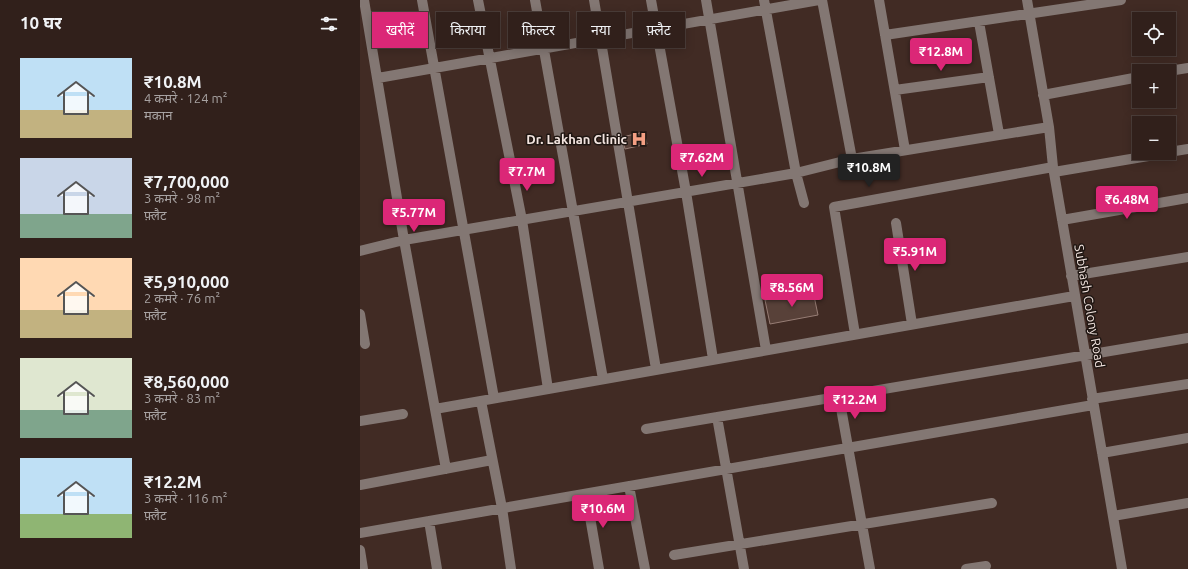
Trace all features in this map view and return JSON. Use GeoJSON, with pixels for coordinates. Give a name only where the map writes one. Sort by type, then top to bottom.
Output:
{"type":"FeatureCollection","features":[{"type":"Feature","properties":{"kind":"street"},"geometry":{"type":"LineString","coordinates":[[364,0],[404,240],[446,469]]}},
{"type":"Feature","properties":{"kind":"street"},"geometry":{"type":"LineString","coordinates":[[422,0],[494,398]]}},
{"type":"Feature","properties":{"kind":"street"},"geometry":{"type":"LineString","coordinates":[[478,0],[522,220],[548,388]]}},
{"type":"Feature","properties":{"kind":"street"},"geometry":{"type":"LineString","coordinates":[[535,0],[603,379]]}},
{"type":"Feature","properties":{"kind":"street"},"geometry":{"type":"LineString","coordinates":[[594,0],[596,12]]}},
{"type":"Feature","properties":{"kind":"street"},"geometry":{"type":"LineString","coordinates":[[651,0],[653,12]]}},
{"type":"Feature","properties":{"kind":"street"},"geometry":{"type":"LineString","coordinates":[[706,0],[766,350]]}},
{"type":"Feature","properties":{"kind":"street"},"geometry":{"type":"LineString","coordinates":[[685,24],[710,20],[764,5],[820,0],[852,159]]}},
{"type":"Feature","properties":{"kind":"street"},"geometry":{"type":"LineString","coordinates":[[879,0],[905,150]]}},
{"type":"Feature","properties":{"kind":"street","name":"Subhash Colony Road"},"geometry":{"type":"LineString","coordinates":[[1027,0],[1049,127],[1053,170],[1072,276],[1074,296],[1122,569]]}},
{"type":"Feature","properties":{"kind":"street"},"geometry":{"type":"LineString","coordinates":[[885,35],[1030,15],[1118,0]]}},
{"type":"Feature","properties":{"kind":"street"},"geometry":{"type":"LineString","coordinates":[[764,5],[796,173],[804,204]]}},
{"type":"Feature","properties":{"kind":"street"},"geometry":{"type":"LineString","coordinates":[[979,22],[999,134]]}},
{"type":"Feature","properties":{"kind":"street"},"geometry":{"type":"LineString","coordinates":[[378,78],[577,43]]}},
{"type":"Feature","properties":{"kind":"street"},"geometry":{"type":"LineString","coordinates":[[602,48],[656,369]]}},
{"type":"Feature","properties":{"kind":"street"},"geometry":{"type":"LineString","coordinates":[[659,48],[686,192],[713,359]]}},
{"type":"Feature","properties":{"kind":"street"},"geometry":{"type":"LineString","coordinates":[[1176,70],[1188,68]]}},
{"type":"Feature","properties":{"kind":"street"},"geometry":{"type":"LineString","coordinates":[[895,90],[989,77]]}},
{"type":"Feature","properties":{"kind":"street"},"geometry":{"type":"LineString","coordinates":[[1043,95],[1132,78]]}},
{"type":"Feature","properties":{"kind":"street"},"geometry":{"type":"LineString","coordinates":[[360,251],[404,240],[796,173],[852,159],[1049,127]]}},
{"type":"Feature","properties":{"kind":"street"},"geometry":{"type":"LineString","coordinates":[[1176,151],[1188,149]]}},
{"type":"Feature","properties":{"kind":"street"},"geometry":{"type":"LineString","coordinates":[[855,334],[834,207],[837,205],[1132,158]]}},
{"type":"Feature","properties":{"kind":"street"},"geometry":{"type":"LineString","coordinates":[[1062,220],[1188,198]]}},
{"type":"Feature","properties":{"kind":"street"},"geometry":{"type":"LineString","coordinates":[[896,223],[912,324]]}},
{"type":"Feature","properties":{"kind":"street"},"geometry":{"type":"LineString","coordinates":[[1072,276],[1188,257]]}},
{"type":"Feature","properties":{"kind":"street"},"geometry":{"type":"LineString","coordinates":[[435,409],[1074,296]]}},
{"type":"Feature","properties":{"kind":"street"},"geometry":{"type":"LineString","coordinates":[[360,314],[365,344]]}},
{"type":"Feature","properties":{"kind":"street"},"geometry":{"type":"LineString","coordinates":[[646,429],[1188,338]]}},
{"type":"Feature","properties":{"kind":"street"},"geometry":{"type":"LineString","coordinates":[[360,533],[848,448],[1188,384]]}},
{"type":"Feature","properties":{"kind":"street"},"geometry":{"type":"LineString","coordinates":[[839,397],[870,569]]}},
{"type":"Feature","properties":{"kind":"street"},"geometry":{"type":"LineString","coordinates":[[481,401],[502,508],[511,569]]}},
{"type":"Feature","properties":{"kind":"street"},"geometry":{"type":"LineString","coordinates":[[360,421],[403,414]]}},
{"type":"Feature","properties":{"kind":"street"},"geometry":{"type":"LineString","coordinates":[[717,417],[744,569]]}},
{"type":"Feature","properties":{"kind":"street"},"geometry":{"type":"LineString","coordinates":[[1102,453],[1188,438]]}},
{"type":"Feature","properties":{"kind":"street"},"geometry":{"type":"LineString","coordinates":[[360,485],[492,460]]}},
{"type":"Feature","properties":{"kind":"street"},"geometry":{"type":"LineString","coordinates":[[629,486],[645,569]]}},
{"type":"Feature","properties":{"kind":"street"},"geometry":{"type":"LineString","coordinates":[[586,494],[599,569]]}},
{"type":"Feature","properties":{"kind":"street"},"geometry":{"type":"LineString","coordinates":[[674,555],[992,503]]}},
{"type":"Feature","properties":{"kind":"street"},"geometry":{"type":"LineString","coordinates":[[1113,516],[1188,503]]}},
{"type":"Feature","properties":{"kind":"street"},"geometry":{"type":"LineString","coordinates":[[430,521],[437,569]]}},
{"type":"Feature","properties":{"kind":"street"},"geometry":{"type":"LineString","coordinates":[[360,550],[363,569]]}},
{"type":"Feature","properties":{"kind":"street"},"geometry":{"type":"LineString","coordinates":[[966,569],[986,566]]}},
{"type":"Feature","properties":{"kind":"building"},"geometry":{"type":"Polygon","coordinates":[[[644,132],[647,144],[625,149],[622,137],[644,132]]]}},
{"type":"Feature","properties":{"kind":"building"},"geometry":{"type":"Polygon","coordinates":[[[813,291],[818,315],[770,324],[765,300],[813,291]]]}},
{"type":"Feature","properties":{"kind":"place","name":"Dr. Lakhan Clinic"},"geometry":{"type":"Point","coordinates":[639,139]}}]}
